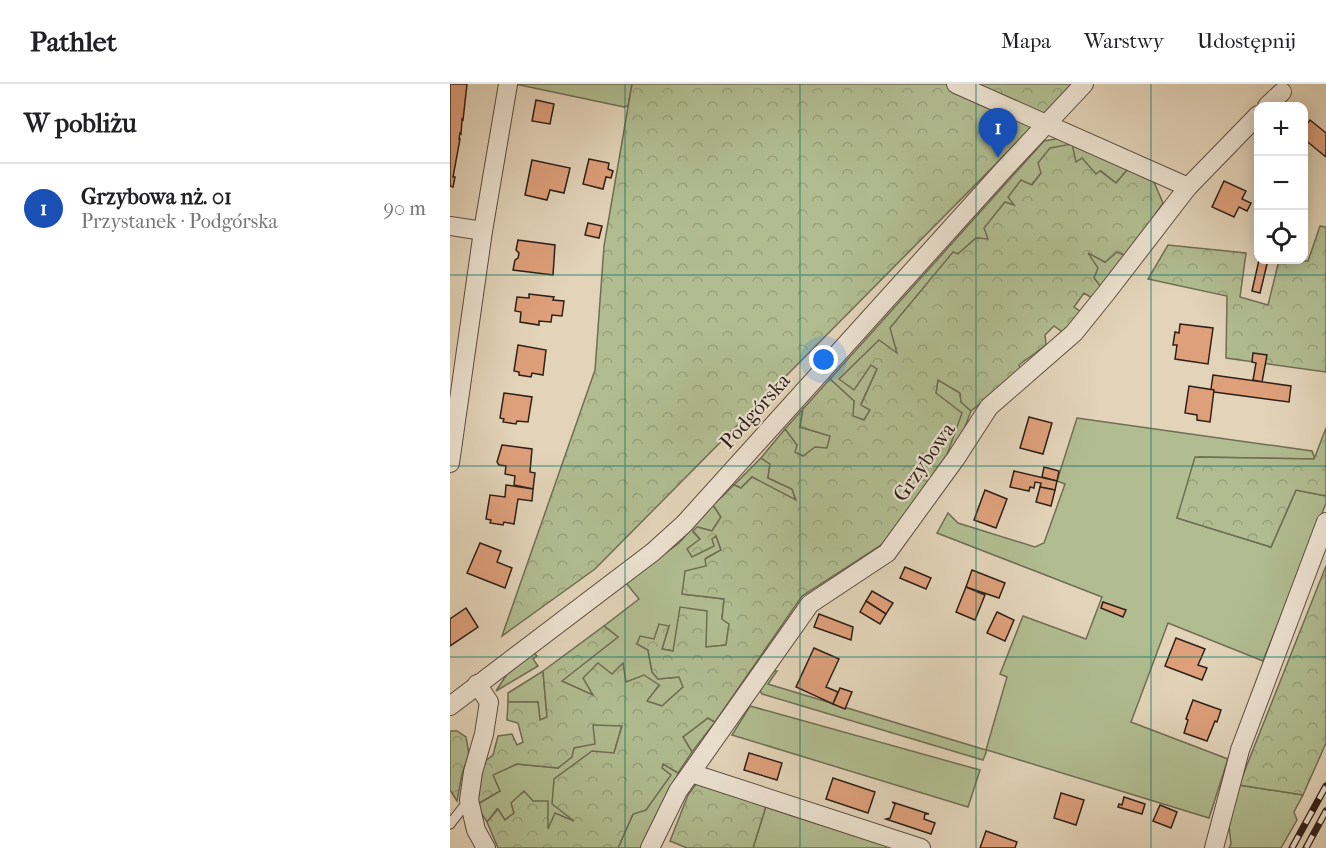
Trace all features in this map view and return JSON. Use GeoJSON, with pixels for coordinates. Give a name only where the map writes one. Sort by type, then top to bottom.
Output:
{"type":"FeatureCollection","features":[{"type":"Feature","properties":{"kind":"street"},"geometry":{"type":"LineString","coordinates":[[450,463],[483,231],[508,84]]}},
{"type":"Feature","properties":{"kind":"street"},"geometry":{"type":"LineString","coordinates":[[956,84],[1188,187]]}},
{"type":"Feature","properties":{"kind":"street","name":"Podgórska"},"geometry":{"type":"LineString","coordinates":[[450,706],[653,552],[684,524],[1084,84]]}},
{"type":"Feature","properties":{"kind":"street"},"geometry":{"type":"LineString","coordinates":[[1271,102],[1282,92]]}},
{"type":"Feature","properties":{"kind":"street","name":"Grzybowa"},"geometry":{"type":"LineString","coordinates":[[650,848],[678,790],[810,604],[887,553],[956,458],[989,407],[1074,333],[1188,187],[1254,119]]}},
{"type":"Feature","properties":{"kind":"street"},"geometry":{"type":"LineString","coordinates":[[450,226],[483,231]]}},
{"type":"Feature","properties":{"kind":"street"},"geometry":{"type":"LineString","coordinates":[[1214,848],[1239,750],[1326,522]]}},
{"type":"Feature","properties":{"kind":"street"},"geometry":{"type":"LineString","coordinates":[[477,684],[489,702],[484,734],[472,772],[468,800],[474,823],[486,848]]}},
{"type":"Feature","properties":{"kind":"street"},"geometry":{"type":"LineString","coordinates":[[691,773],[921,848]]}},
{"type":"Feature","properties":{"kind":"lane"},"geometry":{"type":"LineString","coordinates":[[450,824],[468,800]]}},
{"type":"Feature","properties":{"kind":"green space"},"geometry":{"type":"Polygon","coordinates":[[[515,84],[632,84],[628,106],[624,107],[515,84]]]}},
{"type":"Feature","properties":{"kind":"green space"},"geometry":{"type":"Polygon","coordinates":[[[632,84],[1075,84],[595,569],[502,636],[595,370],[604,246],[632,84]]]}},
{"type":"Feature","properties":{"kind":"green space"},"geometry":{"type":"Polygon","coordinates":[[[1061,138],[1128,169],[1116,183],[1101,171],[1096,174],[1076,162],[1041,173],[988,239],[976,238],[958,254],[897,354],[872,365],[877,369],[861,404],[870,410],[864,420],[852,416],[854,401],[830,379],[1044,141],[1061,138]]]}},
{"type":"Feature","properties":{"kind":"green space"},"geometry":{"type":"Polygon","coordinates":[[[1072,144],[1076,162],[1082,158],[1096,174],[1100,171],[1116,183],[1128,169],[1154,182],[1163,203],[1127,256],[1117,252],[1105,262],[1088,253],[1098,268],[1094,278],[1101,287],[1092,298],[1084,293],[1074,307],[1083,313],[1064,333],[1054,326],[1045,335],[1046,345],[1019,365],[1021,370],[971,411],[961,402],[960,393],[938,380],[936,393],[962,413],[944,463],[886,542],[802,596],[715,722],[708,718],[683,737],[692,752],[678,773],[663,764],[662,768],[671,775],[646,810],[633,814],[618,848],[498,848],[487,822],[498,809],[505,820],[514,813],[511,803],[524,791],[533,801],[548,801],[548,829],[555,813],[574,821],[552,804],[554,779],[592,751],[614,753],[622,726],[593,725],[595,744],[574,748],[572,757],[558,768],[517,764],[493,775],[500,791],[476,805],[484,762],[493,755],[498,736],[512,734],[517,745],[523,742],[518,723],[507,720],[508,702],[538,702],[540,720],[547,717],[543,671],[604,626],[618,637],[562,681],[593,695],[583,678],[598,663],[612,674],[623,663],[626,682],[644,675],[659,685],[647,701],[662,706],[683,687],[679,677],[658,679],[652,672],[648,650],[637,644],[640,636],[654,639],[659,624],[669,626],[662,649],[673,651],[680,607],[707,611],[706,647],[726,645],[729,624],[722,619],[724,599],[682,594],[685,571],[706,566],[705,559],[721,550],[716,536],[712,539],[714,546],[692,557],[687,549],[700,539],[693,531],[697,527],[712,531],[721,517],[713,505],[734,485],[741,488],[752,477],[796,500],[792,489],[768,478],[770,464],[761,458],[785,429],[797,445],[795,452],[803,456],[815,447],[827,448],[830,436],[800,427],[803,409],[830,379],[854,401],[853,416],[864,420],[870,410],[861,405],[877,369],[871,365],[854,390],[839,379],[879,340],[897,353],[890,328],[953,252],[958,254],[976,238],[988,239],[984,228],[1005,202],[1014,205],[1008,197],[1021,180],[1032,185],[1041,173],[1038,163],[1050,148],[1072,144]]]}},
{"type":"Feature","properties":{"kind":"green space"},"geometry":{"type":"Polygon","coordinates":[[[1320,226],[1326,227],[1326,372],[1226,358],[1227,296],[1148,279],[1168,245],[1246,253],[1240,297],[1268,305],[1278,264],[1308,264],[1320,226]]]}},
{"type":"Feature","properties":{"kind":"green space"},"geometry":{"type":"Polygon","coordinates":[[[1087,252],[1105,262],[1117,252],[1127,256],[1101,287],[1094,278],[1087,252]]]}},
{"type":"Feature","properties":{"kind":"green space"},"geometry":{"type":"Polygon","coordinates":[[[938,379],[960,393],[961,402],[971,411],[960,440],[944,463],[936,393],[938,379]]]}},
{"type":"Feature","properties":{"kind":"green space"},"geometry":{"type":"Polygon","coordinates":[[[803,409],[800,427],[831,436],[827,449],[803,456],[794,452],[797,445],[785,429],[803,409]]]}},
{"type":"Feature","properties":{"kind":"green space"},"geometry":{"type":"Polygon","coordinates":[[[1077,418],[1312,451],[1315,459],[1198,457],[1177,518],[1271,547],[1296,490],[1326,496],[1326,503],[1263,661],[1168,623],[1131,722],[1228,759],[1209,818],[987,750],[983,760],[762,694],[760,691],[771,671],[777,671],[768,684],[986,750],[1007,677],[1000,674],[1023,616],[1086,639],[1102,597],[937,533],[948,513],[958,523],[1035,547],[1044,543],[1065,484],[1057,481],[1077,418]]]}},
{"type":"Feature","properties":{"kind":"green space"},"geometry":{"type":"Polygon","coordinates":[[[1326,428],[1326,496],[1296,490],[1271,547],[1177,518],[1195,457],[1314,459],[1326,428]]]}},
{"type":"Feature","properties":{"kind":"green space"},"geometry":{"type":"Polygon","coordinates":[[[761,458],[770,464],[768,478],[792,489],[796,501],[752,477],[741,488],[734,485],[761,458]]]}},
{"type":"Feature","properties":{"kind":"green space"},"geometry":{"type":"Polygon","coordinates":[[[713,505],[721,517],[712,531],[698,527],[693,532],[700,539],[711,539],[716,535],[721,550],[706,558],[706,566],[683,594],[724,599],[722,619],[729,624],[726,645],[673,651],[662,649],[669,626],[654,639],[637,644],[648,650],[652,672],[658,679],[680,677],[683,687],[662,706],[646,701],[659,686],[594,696],[561,681],[618,637],[604,626],[639,599],[626,583],[679,543],[713,505]]]}},
{"type":"Feature","properties":{"kind":"green space"},"geometry":{"type":"Polygon","coordinates":[[[1326,566],[1326,743],[1303,795],[1239,785],[1326,566]]]}},
{"type":"Feature","properties":{"kind":"green space"},"geometry":{"type":"Polygon","coordinates":[[[534,653],[537,656],[533,659],[538,666],[496,691],[507,674],[534,653]]]}},
{"type":"Feature","properties":{"kind":"green space"},"geometry":{"type":"Polygon","coordinates":[[[543,671],[547,717],[540,721],[538,702],[508,702],[508,693],[543,671]]]}},
{"type":"Feature","properties":{"kind":"green space"},"geometry":{"type":"Polygon","coordinates":[[[750,706],[980,770],[968,807],[732,735],[750,706]]]}},
{"type":"Feature","properties":{"kind":"green space"},"geometry":{"type":"Polygon","coordinates":[[[708,718],[715,722],[692,752],[683,737],[708,718]]]}},
{"type":"Feature","properties":{"kind":"green space"},"geometry":{"type":"Polygon","coordinates":[[[593,725],[622,725],[614,753],[577,823],[548,831],[514,813],[505,820],[497,809],[487,822],[476,805],[500,791],[492,775],[517,764],[558,768],[593,725]]]}},
{"type":"Feature","properties":{"kind":"green space"},"geometry":{"type":"Polygon","coordinates":[[[450,731],[457,731],[466,737],[469,754],[462,774],[457,801],[450,790],[450,731]]]}},
{"type":"Feature","properties":{"kind":"green space"},"geometry":{"type":"Polygon","coordinates":[[[663,763],[678,773],[674,787],[643,848],[618,848],[633,814],[670,775],[662,768],[663,763]]]}},
{"type":"Feature","properties":{"kind":"green space"},"geometry":{"type":"Polygon","coordinates":[[[699,780],[767,803],[753,848],[687,848],[670,841],[688,795],[699,780]]]}},
{"type":"Feature","properties":{"kind":"green space"},"geometry":{"type":"Polygon","coordinates":[[[1239,785],[1303,795],[1294,812],[1297,820],[1281,848],[1229,848],[1231,844],[1228,817],[1239,785]]]}},
{"type":"Feature","properties":{"kind":"green space"},"geometry":{"type":"Polygon","coordinates":[[[767,803],[887,844],[886,848],[753,848],[767,803]]]}},
{"type":"Feature","properties":{"kind":"building"},"geometry":{"type":"Polygon","coordinates":[[[450,84],[467,84],[453,187],[450,186],[450,84]]]}},
{"type":"Feature","properties":{"kind":"building"},"geometry":{"type":"Polygon","coordinates":[[[536,100],[554,104],[550,124],[532,121],[536,100]]]}},
{"type":"Feature","properties":{"kind":"building"},"geometry":{"type":"Polygon","coordinates":[[[1310,120],[1326,133],[1326,157],[1308,142],[1310,120]]]}},
{"type":"Feature","properties":{"kind":"building"},"geometry":{"type":"Polygon","coordinates":[[[589,159],[609,163],[608,169],[613,171],[611,178],[606,177],[603,189],[583,184],[589,159]]]}},
{"type":"Feature","properties":{"kind":"building"},"geometry":{"type":"Polygon","coordinates":[[[532,160],[570,168],[564,193],[550,190],[547,200],[525,195],[532,160]]]}},
{"type":"Feature","properties":{"kind":"building"},"geometry":{"type":"Polygon","coordinates":[[[1224,181],[1246,191],[1242,199],[1251,203],[1247,211],[1239,207],[1234,217],[1212,207],[1224,181]]]}},
{"type":"Feature","properties":{"kind":"building"},"geometry":{"type":"Polygon","coordinates":[[[588,223],[602,226],[599,238],[585,235],[588,223]]]}},
{"type":"Feature","properties":{"kind":"building"},"geometry":{"type":"Polygon","coordinates":[[[518,240],[555,245],[553,275],[513,270],[519,253],[516,250],[518,240]]]}},
{"type":"Feature","properties":{"kind":"building"},"geometry":{"type":"Polygon","coordinates":[[[1258,264],[1267,264],[1260,293],[1252,291],[1258,264]]]}},
{"type":"Feature","properties":{"kind":"building"},"geometry":{"type":"Polygon","coordinates":[[[529,294],[554,297],[553,300],[564,301],[562,316],[552,315],[551,322],[539,321],[539,325],[520,322],[521,312],[515,311],[517,297],[529,298],[529,294]]]}},
{"type":"Feature","properties":{"kind":"building"},"geometry":{"type":"Polygon","coordinates":[[[1180,324],[1213,328],[1208,364],[1175,359],[1177,345],[1173,345],[1175,332],[1179,333],[1180,324]]]}},
{"type":"Feature","properties":{"kind":"building"},"geometry":{"type":"Polygon","coordinates":[[[518,345],[546,350],[543,375],[532,373],[531,377],[519,375],[519,372],[514,371],[518,345]]]}},
{"type":"Feature","properties":{"kind":"building"},"geometry":{"type":"Polygon","coordinates":[[[1253,353],[1267,355],[1262,382],[1253,380],[1256,363],[1252,362],[1253,353]]]}},
{"type":"Feature","properties":{"kind":"building"},"geometry":{"type":"Polygon","coordinates":[[[1213,375],[1291,386],[1289,402],[1214,392],[1211,389],[1213,375]]]}},
{"type":"Feature","properties":{"kind":"building"},"geometry":{"type":"Polygon","coordinates":[[[1189,386],[1214,390],[1210,422],[1197,420],[1197,415],[1185,413],[1189,386]]]}},
{"type":"Feature","properties":{"kind":"building"},"geometry":{"type":"Polygon","coordinates":[[[504,393],[532,397],[528,422],[517,421],[516,424],[503,422],[504,419],[500,418],[504,393]]]}},
{"type":"Feature","properties":{"kind":"building"},"geometry":{"type":"Polygon","coordinates":[[[1029,417],[1052,423],[1043,454],[1020,448],[1029,417]]]}},
{"type":"Feature","properties":{"kind":"building"},"geometry":{"type":"Polygon","coordinates":[[[502,445],[532,449],[530,472],[535,473],[533,489],[514,485],[515,476],[505,474],[506,466],[499,465],[497,462],[502,445]]]}},
{"type":"Feature","properties":{"kind":"building"},"geometry":{"type":"Polygon","coordinates":[[[1044,467],[1059,471],[1057,481],[1042,477],[1044,467]]]}},
{"type":"Feature","properties":{"kind":"building"},"geometry":{"type":"Polygon","coordinates":[[[1014,471],[1057,481],[1055,490],[1040,487],[1041,483],[1035,482],[1034,488],[1030,487],[1029,491],[1010,487],[1014,471]]]}},
{"type":"Feature","properties":{"kind":"building"},"geometry":{"type":"Polygon","coordinates":[[[506,485],[533,489],[532,501],[518,499],[514,524],[490,523],[491,520],[486,519],[490,495],[505,497],[506,485]]]}},
{"type":"Feature","properties":{"kind":"building"},"geometry":{"type":"Polygon","coordinates":[[[1040,487],[1055,490],[1051,506],[1036,502],[1040,487]]]}},
{"type":"Feature","properties":{"kind":"building"},"geometry":{"type":"Polygon","coordinates":[[[985,490],[1007,499],[996,528],[974,520],[985,490]]]}},
{"type":"Feature","properties":{"kind":"building"},"geometry":{"type":"Polygon","coordinates":[[[480,543],[501,551],[497,562],[512,568],[505,588],[467,573],[480,543]]]}},
{"type":"Feature","properties":{"kind":"building"},"geometry":{"type":"Polygon","coordinates":[[[905,567],[931,578],[926,589],[900,578],[905,567]]]}},
{"type":"Feature","properties":{"kind":"building"},"geometry":{"type":"Polygon","coordinates":[[[972,570],[1005,583],[999,598],[966,587],[972,570]]]}},
{"type":"Feature","properties":{"kind":"building"},"geometry":{"type":"Polygon","coordinates":[[[966,587],[985,595],[975,620],[956,612],[966,587]]]}},
{"type":"Feature","properties":{"kind":"building"},"geometry":{"type":"Polygon","coordinates":[[[872,591],[893,603],[886,614],[866,601],[872,591]]]}},
{"type":"Feature","properties":{"kind":"building"},"geometry":{"type":"Polygon","coordinates":[[[866,601],[886,614],[880,624],[860,612],[866,601]]]}},
{"type":"Feature","properties":{"kind":"building"},"geometry":{"type":"Polygon","coordinates":[[[1103,602],[1126,610],[1123,617],[1101,608],[1103,602]]]}},
{"type":"Feature","properties":{"kind":"building"},"geometry":{"type":"Polygon","coordinates":[[[466,608],[478,627],[450,646],[450,619],[466,608]]]}},
{"type":"Feature","properties":{"kind":"building"},"geometry":{"type":"Polygon","coordinates":[[[997,612],[1014,620],[1005,641],[987,633],[997,612]]]}},
{"type":"Feature","properties":{"kind":"building"},"geometry":{"type":"Polygon","coordinates":[[[819,614],[853,627],[851,640],[814,627],[819,614]]]}},
{"type":"Feature","properties":{"kind":"building"},"geometry":{"type":"Polygon","coordinates":[[[1176,638],[1205,649],[1198,665],[1207,668],[1202,680],[1165,666],[1176,638]]]}},
{"type":"Feature","properties":{"kind":"building"},"geometry":{"type":"Polygon","coordinates":[[[814,648],[839,659],[826,687],[838,692],[833,704],[796,687],[814,648]]]}},
{"type":"Feature","properties":{"kind":"building"},"geometry":{"type":"Polygon","coordinates":[[[840,688],[852,692],[845,709],[833,704],[840,688]]]}},
{"type":"Feature","properties":{"kind":"building"},"geometry":{"type":"Polygon","coordinates":[[[1193,700],[1221,710],[1207,741],[1184,733],[1193,700]]]}},
{"type":"Feature","properties":{"kind":"building"},"geometry":{"type":"Polygon","coordinates":[[[749,753],[782,763],[777,780],[744,770],[749,753]]]}},
{"type":"Feature","properties":{"kind":"building"},"geometry":{"type":"Polygon","coordinates":[[[833,778],[875,792],[868,813],[826,799],[833,778]]]}},
{"type":"Feature","properties":{"kind":"building"},"geometry":{"type":"Polygon","coordinates":[[[1061,793],[1084,800],[1076,825],[1054,818],[1061,793]]]}},
{"type":"Feature","properties":{"kind":"building"},"geometry":{"type":"Polygon","coordinates":[[[1124,797],[1145,804],[1142,814],[1118,807],[1119,804],[1122,805],[1124,797]]]}},
{"type":"Feature","properties":{"kind":"building"},"geometry":{"type":"Polygon","coordinates":[[[892,802],[929,814],[925,814],[924,819],[935,823],[931,834],[886,819],[890,818],[895,804],[892,802]]]}},
{"type":"Feature","properties":{"kind":"building"},"geometry":{"type":"Polygon","coordinates":[[[1160,805],[1177,812],[1171,828],[1153,821],[1160,805]]]}},
{"type":"Feature","properties":{"kind":"building"},"geometry":{"type":"Polygon","coordinates":[[[986,831],[1017,842],[1015,848],[980,848],[986,831]]]}},
{"type":"Feature","properties":{"kind":"railway"},"geometry":{"type":"LineString","coordinates":[[1292,848],[1326,786]]}},
{"type":"Feature","properties":{"kind":"railway"},"geometry":{"type":"LineString","coordinates":[[1306,848],[1326,811]]}},
{"type":"Feature","properties":{"kind":"place","name":"Grzybowa nż. 01"},"geometry":{"type":"Point","coordinates":[998,158]}}]}
